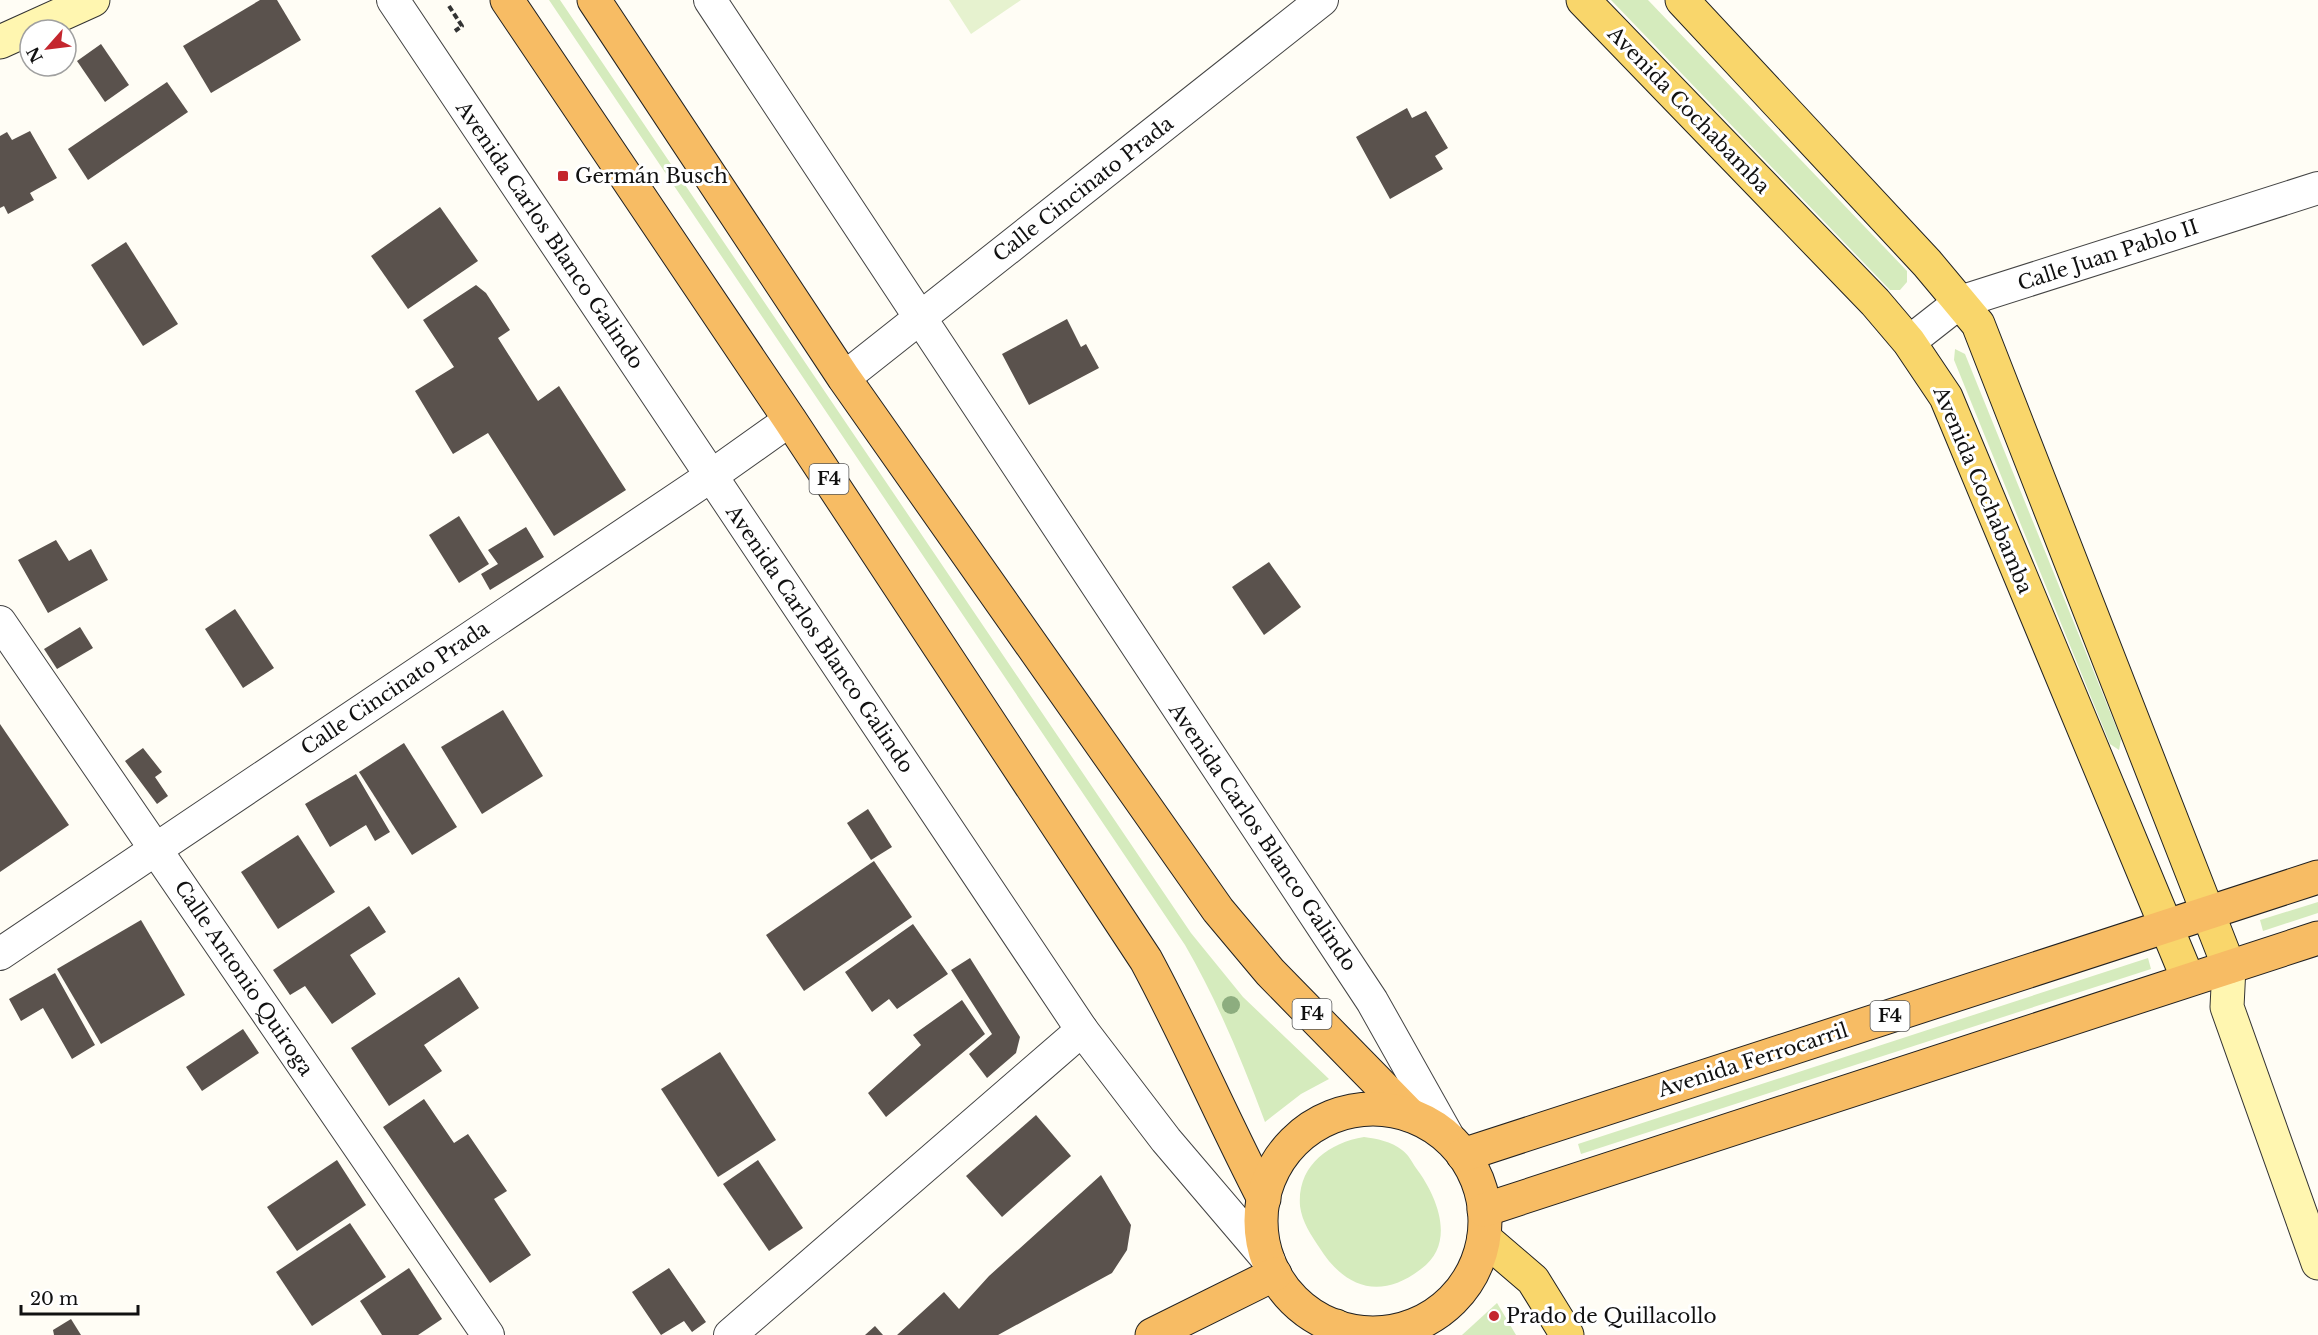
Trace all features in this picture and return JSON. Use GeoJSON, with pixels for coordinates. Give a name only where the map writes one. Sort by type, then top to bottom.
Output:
{"type":"FeatureCollection","features":[{"type":"Feature","properties":{"kind":"highway","name":"F4"},"geometry":{"type":"LineString","coordinates":[[507,0],[790,420],[1146,960],[1190,1042],[1222,1117],[1264,1199]]}},
{"type":"Feature","properties":{"kind":"highway","name":"F4"},"geometry":{"type":"LineString","coordinates":[[594,0],[843,378],[1218,910],[1270,972],[1410,1115],[1434,1128],[1456,1148],[1478,1182],[1484,1224],[1469,1278],[1457,1295],[1432,1316],[1402,1329],[1380,1333],[1339,1331],[1303,1308],[1272,1268],[1262,1232],[1264,1199],[1268,1182],[1285,1152],[1297,1139],[1325,1119],[1358,1110],[1376,1109],[1410,1115]]}},
{"type":"Feature","properties":{"kind":"highway","name":"Avenida Ferrocarril"},"geometry":{"type":"LineString","coordinates":[[1456,1148],[2318,877]]}},
{"type":"Feature","properties":{"kind":"highway"},"geometry":{"type":"LineString","coordinates":[[1484,1224],[2188,979],[2318,938]]}},
{"type":"Feature","properties":{"kind":"highway"},"geometry":{"type":"LineString","coordinates":[[1152,1335],[1272,1268]]}},
{"type":"Feature","properties":{"kind":"main road"},"geometry":{"type":"LineString","coordinates":[[0,42],[93,0]]}},
{"type":"Feature","properties":{"kind":"main road","name":"Avenida Cochabamba"},"geometry":{"type":"LineString","coordinates":[[1583,0],[1875,302],[1909,342],[1946,397],[2188,979]]}},
{"type":"Feature","properties":{"kind":"main road"},"geometry":{"type":"LineString","coordinates":[[1682,0],[1978,324],[1992,353],[2229,967],[2227,1007],[2318,1263]]}},
{"type":"Feature","properties":{"kind":"main road"},"geometry":{"type":"LineString","coordinates":[[2188,979],[2227,1007]]}},
{"type":"Feature","properties":{"kind":"main road"},"geometry":{"type":"LineString","coordinates":[[1484,1224],[1533,1280],[1567,1335]]}},
{"type":"Feature","properties":{"kind":"street","name":"Avenida Carlos Blanco Galindo"},"geometry":{"type":"LineString","coordinates":[[393,0],[1082,1030],[1166,1140],[1272,1268]]}},
{"type":"Feature","properties":{"kind":"street","name":"Avenida Carlos Blanco Galindo"},"geometry":{"type":"LineString","coordinates":[[710,0],[1372,1001],[1456,1148]]}},
{"type":"Feature","properties":{"kind":"street","name":"Calle Cincinato Prada"},"geometry":{"type":"LineString","coordinates":[[843,378],[1322,0]]}},
{"type":"Feature","properties":{"kind":"street","name":"Calle Juan Pablo II"},"geometry":{"type":"LineString","coordinates":[[1909,342],[1960,302],[2318,188]]}},
{"type":"Feature","properties":{"kind":"street","name":"Calle Cincinato Prada"},"geometry":{"type":"LineString","coordinates":[[0,954],[711,476],[790,420]]}},
{"type":"Feature","properties":{"kind":"street","name":"Calle Antonio Quiroga"},"geometry":{"type":"LineString","coordinates":[[0,622],[488,1335]]}},
{"type":"Feature","properties":{"kind":"street"},"geometry":{"type":"LineString","coordinates":[[730,1335],[1082,1030]]}},
{"type":"Feature","properties":{"kind":"green space"},"geometry":{"type":"Polygon","coordinates":[[[549,0],[560,0],[1191,933],[1243,997],[1329,1079],[1301,1094],[1265,1122],[1229,1032],[1185,945],[549,0]]]}},
{"type":"Feature","properties":{"kind":"green space"},"geometry":{"type":"Polygon","coordinates":[[[949,0],[1021,0],[971,34],[949,0]]]}},
{"type":"Feature","properties":{"kind":"green space"},"geometry":{"type":"Polygon","coordinates":[[[1611,0],[1648,0],[1907,271],[1907,282],[1900,290],[1890,290],[1611,0]]]}},
{"type":"Feature","properties":{"kind":"green space"},"geometry":{"type":"Polygon","coordinates":[[[1955,349],[1965,354],[2121,739],[2119,750],[2110,744],[1954,360],[1955,349]]]}},
{"type":"Feature","properties":{"kind":"green space"},"geometry":{"type":"Polygon","coordinates":[[[2318,902],[2318,913],[2263,931],[2260,920],[2318,902]]]}},
{"type":"Feature","properties":{"kind":"green space"},"geometry":{"type":"Polygon","coordinates":[[[2148,958],[2151,969],[1581,1154],[1578,1144],[2148,958]]]}},
{"type":"Feature","properties":{"kind":"green space"},"geometry":{"type":"Polygon","coordinates":[[[1364,1137],[1389,1142],[1406,1154],[1431,1192],[1440,1219],[1441,1233],[1432,1258],[1406,1279],[1392,1285],[1378,1287],[1352,1281],[1340,1273],[1307,1228],[1300,1206],[1300,1192],[1304,1179],[1309,1168],[1317,1159],[1338,1145],[1364,1137]]]}},
{"type":"Feature","properties":{"kind":"green space","name":"Prado de Quillacollo"},"geometry":{"type":"Polygon","coordinates":[[[1497,1303],[1516,1335],[1462,1335],[1497,1303]]]}},
{"type":"Feature","properties":{"kind":"building"},"geometry":{"type":"Polygon","coordinates":[[[260,0],[277,0],[301,40],[211,93],[183,46],[260,0]]]}},
{"type":"Feature","properties":{"kind":"building"},"geometry":{"type":"Polygon","coordinates":[[[101,44],[129,85],[105,102],[78,60],[101,44]]]}},
{"type":"Feature","properties":{"kind":"building"},"geometry":{"type":"Polygon","coordinates":[[[167,82],[188,112],[88,180],[68,149],[167,82]]]}},
{"type":"Feature","properties":{"kind":"building"},"geometry":{"type":"Polygon","coordinates":[[[1407,108],[1412,118],[1426,111],[1448,148],[1435,156],[1443,169],[1390,199],[1356,137],[1407,108]]]}},
{"type":"Feature","properties":{"kind":"building"},"geometry":{"type":"Polygon","coordinates":[[[30,131],[57,178],[30,193],[34,200],[8,214],[4,206],[0,208],[0,136],[7,132],[12,140],[30,131]]]}},
{"type":"Feature","properties":{"kind":"building"},"geometry":{"type":"Polygon","coordinates":[[[440,207],[478,261],[408,309],[371,256],[440,207]]]}},
{"type":"Feature","properties":{"kind":"building"},"geometry":{"type":"Polygon","coordinates":[[[126,242],[178,324],[143,346],[91,265],[126,242]]]}},
{"type":"Feature","properties":{"kind":"building"},"geometry":{"type":"Polygon","coordinates":[[[476,285],[486,293],[510,330],[498,338],[538,401],[559,386],[626,490],[554,536],[488,433],[453,454],[415,391],[454,367],[423,320],[476,285]]]}},
{"type":"Feature","properties":{"kind":"building"},"geometry":{"type":"Polygon","coordinates":[[[1067,319],[1081,347],[1086,344],[1099,368],[1029,405],[1002,354],[1067,319]]]}},
{"type":"Feature","properties":{"kind":"building"},"geometry":{"type":"Polygon","coordinates":[[[459,516],[489,564],[459,583],[429,535],[459,516]]]}},
{"type":"Feature","properties":{"kind":"building"},"geometry":{"type":"Polygon","coordinates":[[[526,527],[544,557],[490,590],[481,574],[498,564],[488,550],[526,527]]]}},
{"type":"Feature","properties":{"kind":"building"},"geometry":{"type":"Polygon","coordinates":[[[56,540],[69,561],[91,549],[108,580],[48,613],[18,560],[56,540]]]}},
{"type":"Feature","properties":{"kind":"building"},"geometry":{"type":"Polygon","coordinates":[[[1269,562],[1301,607],[1264,635],[1232,587],[1269,562]]]}},
{"type":"Feature","properties":{"kind":"building"},"geometry":{"type":"Polygon","coordinates":[[[235,609],[274,668],[243,688],[205,629],[235,609]]]}},
{"type":"Feature","properties":{"kind":"building"},"geometry":{"type":"Polygon","coordinates":[[[80,627],[93,648],[57,669],[44,649],[80,627]]]}},
{"type":"Feature","properties":{"kind":"building"},"geometry":{"type":"Polygon","coordinates":[[[503,710],[543,776],[482,814],[441,747],[503,710]]]}},
{"type":"Feature","properties":{"kind":"building"},"geometry":{"type":"Polygon","coordinates":[[[0,724],[69,825],[0,872],[0,724]]]}},
{"type":"Feature","properties":{"kind":"building"},"geometry":{"type":"Polygon","coordinates":[[[404,743],[457,827],[412,855],[359,772],[404,743]]]}},
{"type":"Feature","properties":{"kind":"building"},"geometry":{"type":"Polygon","coordinates":[[[143,748],[162,772],[155,777],[168,796],[157,804],[125,761],[143,748]]]}},
{"type":"Feature","properties":{"kind":"building"},"geometry":{"type":"Polygon","coordinates":[[[356,774],[390,832],[375,841],[366,825],[330,847],[305,804],[356,774]]]}},
{"type":"Feature","properties":{"kind":"building"},"geometry":{"type":"Polygon","coordinates":[[[868,809],[892,847],[871,860],[847,823],[868,809]]]}},
{"type":"Feature","properties":{"kind":"building"},"geometry":{"type":"Polygon","coordinates":[[[298,835],[335,892],[278,929],[241,872],[298,835]]]}},
{"type":"Feature","properties":{"kind":"building"},"geometry":{"type":"Polygon","coordinates":[[[874,861],[912,917],[804,991],[766,935],[874,861]]]}},
{"type":"Feature","properties":{"kind":"building"},"geometry":{"type":"Polygon","coordinates":[[[369,906],[386,932],[350,955],[376,994],[332,1024],[305,986],[290,995],[273,970],[369,906]]]}},
{"type":"Feature","properties":{"kind":"building"},"geometry":{"type":"Polygon","coordinates":[[[141,920],[185,995],[101,1044],[57,969],[141,920]]]}},
{"type":"Feature","properties":{"kind":"building"},"geometry":{"type":"Polygon","coordinates":[[[913,924],[948,974],[897,1009],[889,999],[872,1012],[845,972],[913,924]]]}},
{"type":"Feature","properties":{"kind":"building"},"geometry":{"type":"Polygon","coordinates":[[[970,958],[1020,1037],[1016,1053],[987,1078],[969,1054],[992,1034],[951,970],[970,958]]]}},
{"type":"Feature","properties":{"kind":"building"},"geometry":{"type":"Polygon","coordinates":[[[55,973],[95,1045],[72,1059],[43,1008],[21,1021],[9,999],[55,973]]]}},
{"type":"Feature","properties":{"kind":"building"},"geometry":{"type":"Polygon","coordinates":[[[459,977],[479,1008],[424,1045],[442,1071],[389,1106],[351,1048],[459,977]]]}},
{"type":"Feature","properties":{"kind":"building"},"geometry":{"type":"Polygon","coordinates":[[[962,1000],[985,1034],[886,1117],[868,1093],[921,1045],[913,1035],[962,1000]]]}},
{"type":"Feature","properties":{"kind":"building"},"geometry":{"type":"Polygon","coordinates":[[[243,1029],[259,1053],[202,1091],[186,1067],[243,1029]]]}},
{"type":"Feature","properties":{"kind":"building"},"geometry":{"type":"Polygon","coordinates":[[[720,1052],[776,1140],[718,1177],[661,1089],[720,1052]]]}},
{"type":"Feature","properties":{"kind":"building"},"geometry":{"type":"Polygon","coordinates":[[[424,1099],[454,1143],[468,1134],[507,1191],[494,1199],[531,1255],[490,1283],[383,1127],[424,1099]]]}},
{"type":"Feature","properties":{"kind":"building"},"geometry":{"type":"Polygon","coordinates":[[[1036,1115],[1071,1156],[1002,1217],[966,1176],[1036,1115]]]}},
{"type":"Feature","properties":{"kind":"building"},"geometry":{"type":"Polygon","coordinates":[[[337,1160],[366,1205],[297,1251],[267,1207],[337,1160]]]}},
{"type":"Feature","properties":{"kind":"building"},"geometry":{"type":"Polygon","coordinates":[[[758,1160],[803,1228],[769,1251],[723,1184],[758,1160]]]}},
{"type":"Feature","properties":{"kind":"building"},"geometry":{"type":"Polygon","coordinates":[[[1101,1175],[1131,1225],[1127,1250],[1112,1273],[998,1335],[897,1335],[944,1292],[959,1309],[989,1276],[1101,1175]]]}},
{"type":"Feature","properties":{"kind":"building"},"geometry":{"type":"Polygon","coordinates":[[[350,1223],[386,1277],[312,1326],[276,1272],[350,1223]]]}},
{"type":"Feature","properties":{"kind":"building"},"geometry":{"type":"Polygon","coordinates":[[[409,1268],[442,1319],[418,1335],[382,1335],[360,1301],[409,1268]]]}},
{"type":"Feature","properties":{"kind":"building"},"geometry":{"type":"Polygon","coordinates":[[[669,1268],[706,1322],[692,1332],[684,1321],[661,1335],[632,1292],[669,1268]]]}},
{"type":"Feature","properties":{"kind":"building"},"geometry":{"type":"Polygon","coordinates":[[[71,1319],[81,1335],[54,1335],[53,1330],[71,1319]]]}},
{"type":"Feature","properties":{"kind":"building"},"geometry":{"type":"Polygon","coordinates":[[[875,1326],[883,1335],[865,1335],[875,1326]]]}},
{"type":"Feature","properties":{"kind":"place","name":"Germán Busch"},"geometry":{"type":"Point","coordinates":[563,176]}},
{"type":"Feature","properties":{"kind":"place","name":"Prado de Quillacollo"},"geometry":{"type":"Point","coordinates":[1494,1316]}}]}
